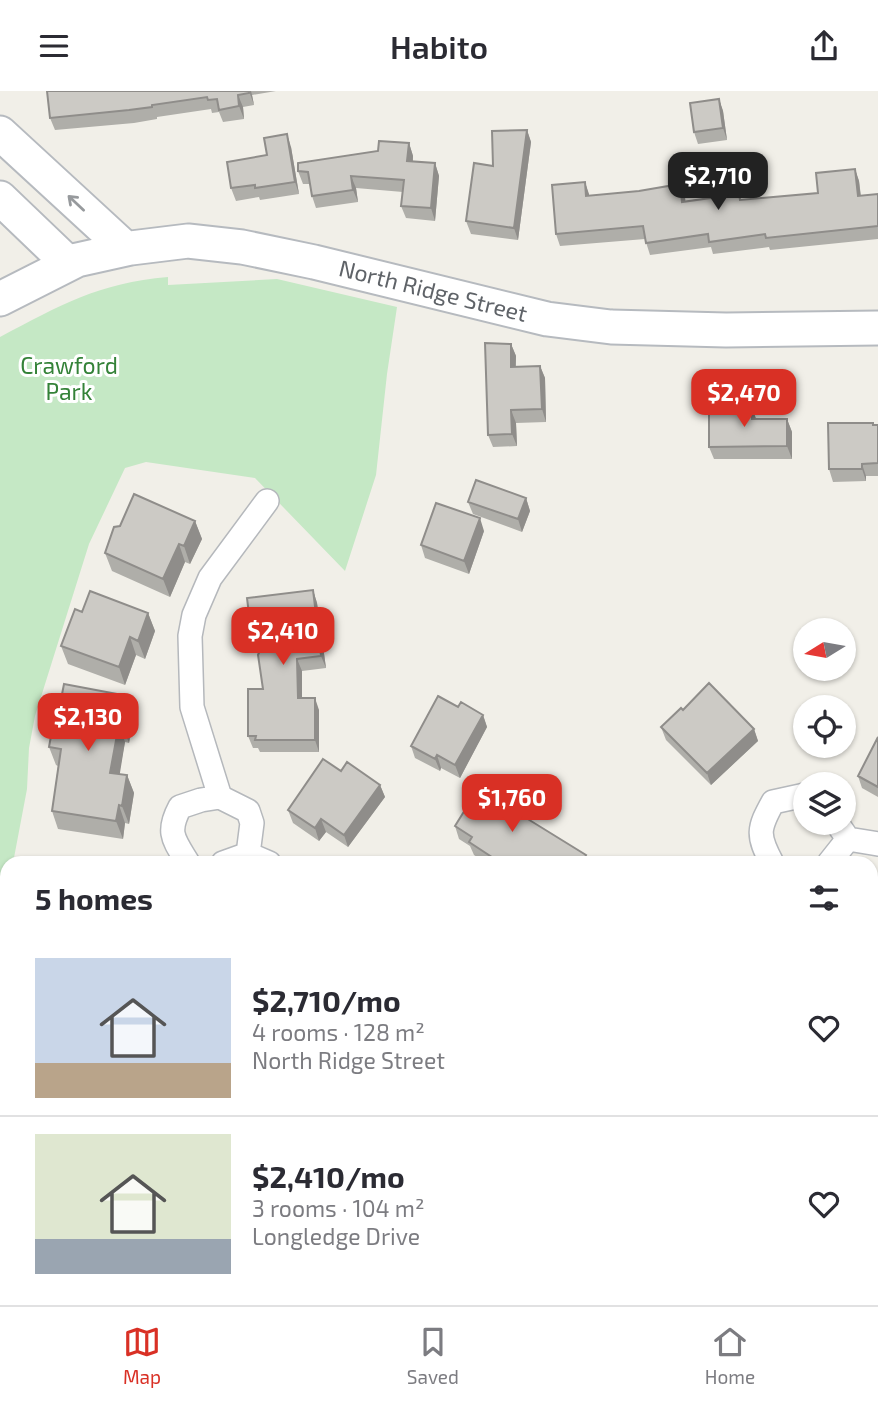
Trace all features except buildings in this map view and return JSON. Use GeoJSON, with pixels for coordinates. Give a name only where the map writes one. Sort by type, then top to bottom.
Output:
{"type":"FeatureCollection","features":[{"type":"Feature","properties":{"kind":"street"},"geometry":{"type":"LineString","coordinates":[[0,133],[126,249]]}},
{"type":"Feature","properties":{"kind":"street"},"geometry":{"type":"LineString","coordinates":[[0,198],[68,264]]}},
{"type":"Feature","properties":{"kind":"street","name":"North Ridge Street"},"geometry":{"type":"LineString","coordinates":[[0,299],[68,264],[126,249],[188,241],[242,247],[314,262],[547,319],[611,327],[726,330],[878,328]]}},
{"type":"Feature","properties":{"kind":"street"},"geometry":{"type":"LineString","coordinates":[[220,797],[192,707],[192,626],[210,578],[267,501]]}},
{"type":"Feature","properties":{"kind":"street"},"geometry":{"type":"LineString","coordinates":[[184,856],[173,839],[172,822],[180,807],[220,797],[248,811],[258,856]]}},
{"type":"Feature","properties":{"kind":"street"},"geometry":{"type":"LineString","coordinates":[[768,856],[763,847],[761,824],[773,802],[793,798]]}},
{"type":"Feature","properties":{"kind":"street"},"geometry":{"type":"LineString","coordinates":[[832,856],[841,835]]}},
{"type":"Feature","properties":{"kind":"street"},"geometry":{"type":"LineString","coordinates":[[854,835],[878,844]]}},
{"type":"Feature","properties":{"kind":"green space","name":"Crawford Park"},"geometry":{"type":"Polygon","coordinates":[[[168,277],[168,285],[277,279],[397,307],[376,475],[345,571],[255,478],[146,462],[125,468],[89,544],[35,716],[29,748],[27,789],[14,856],[0,856],[0,337],[81,297],[143,280],[168,277]]]}}]}
